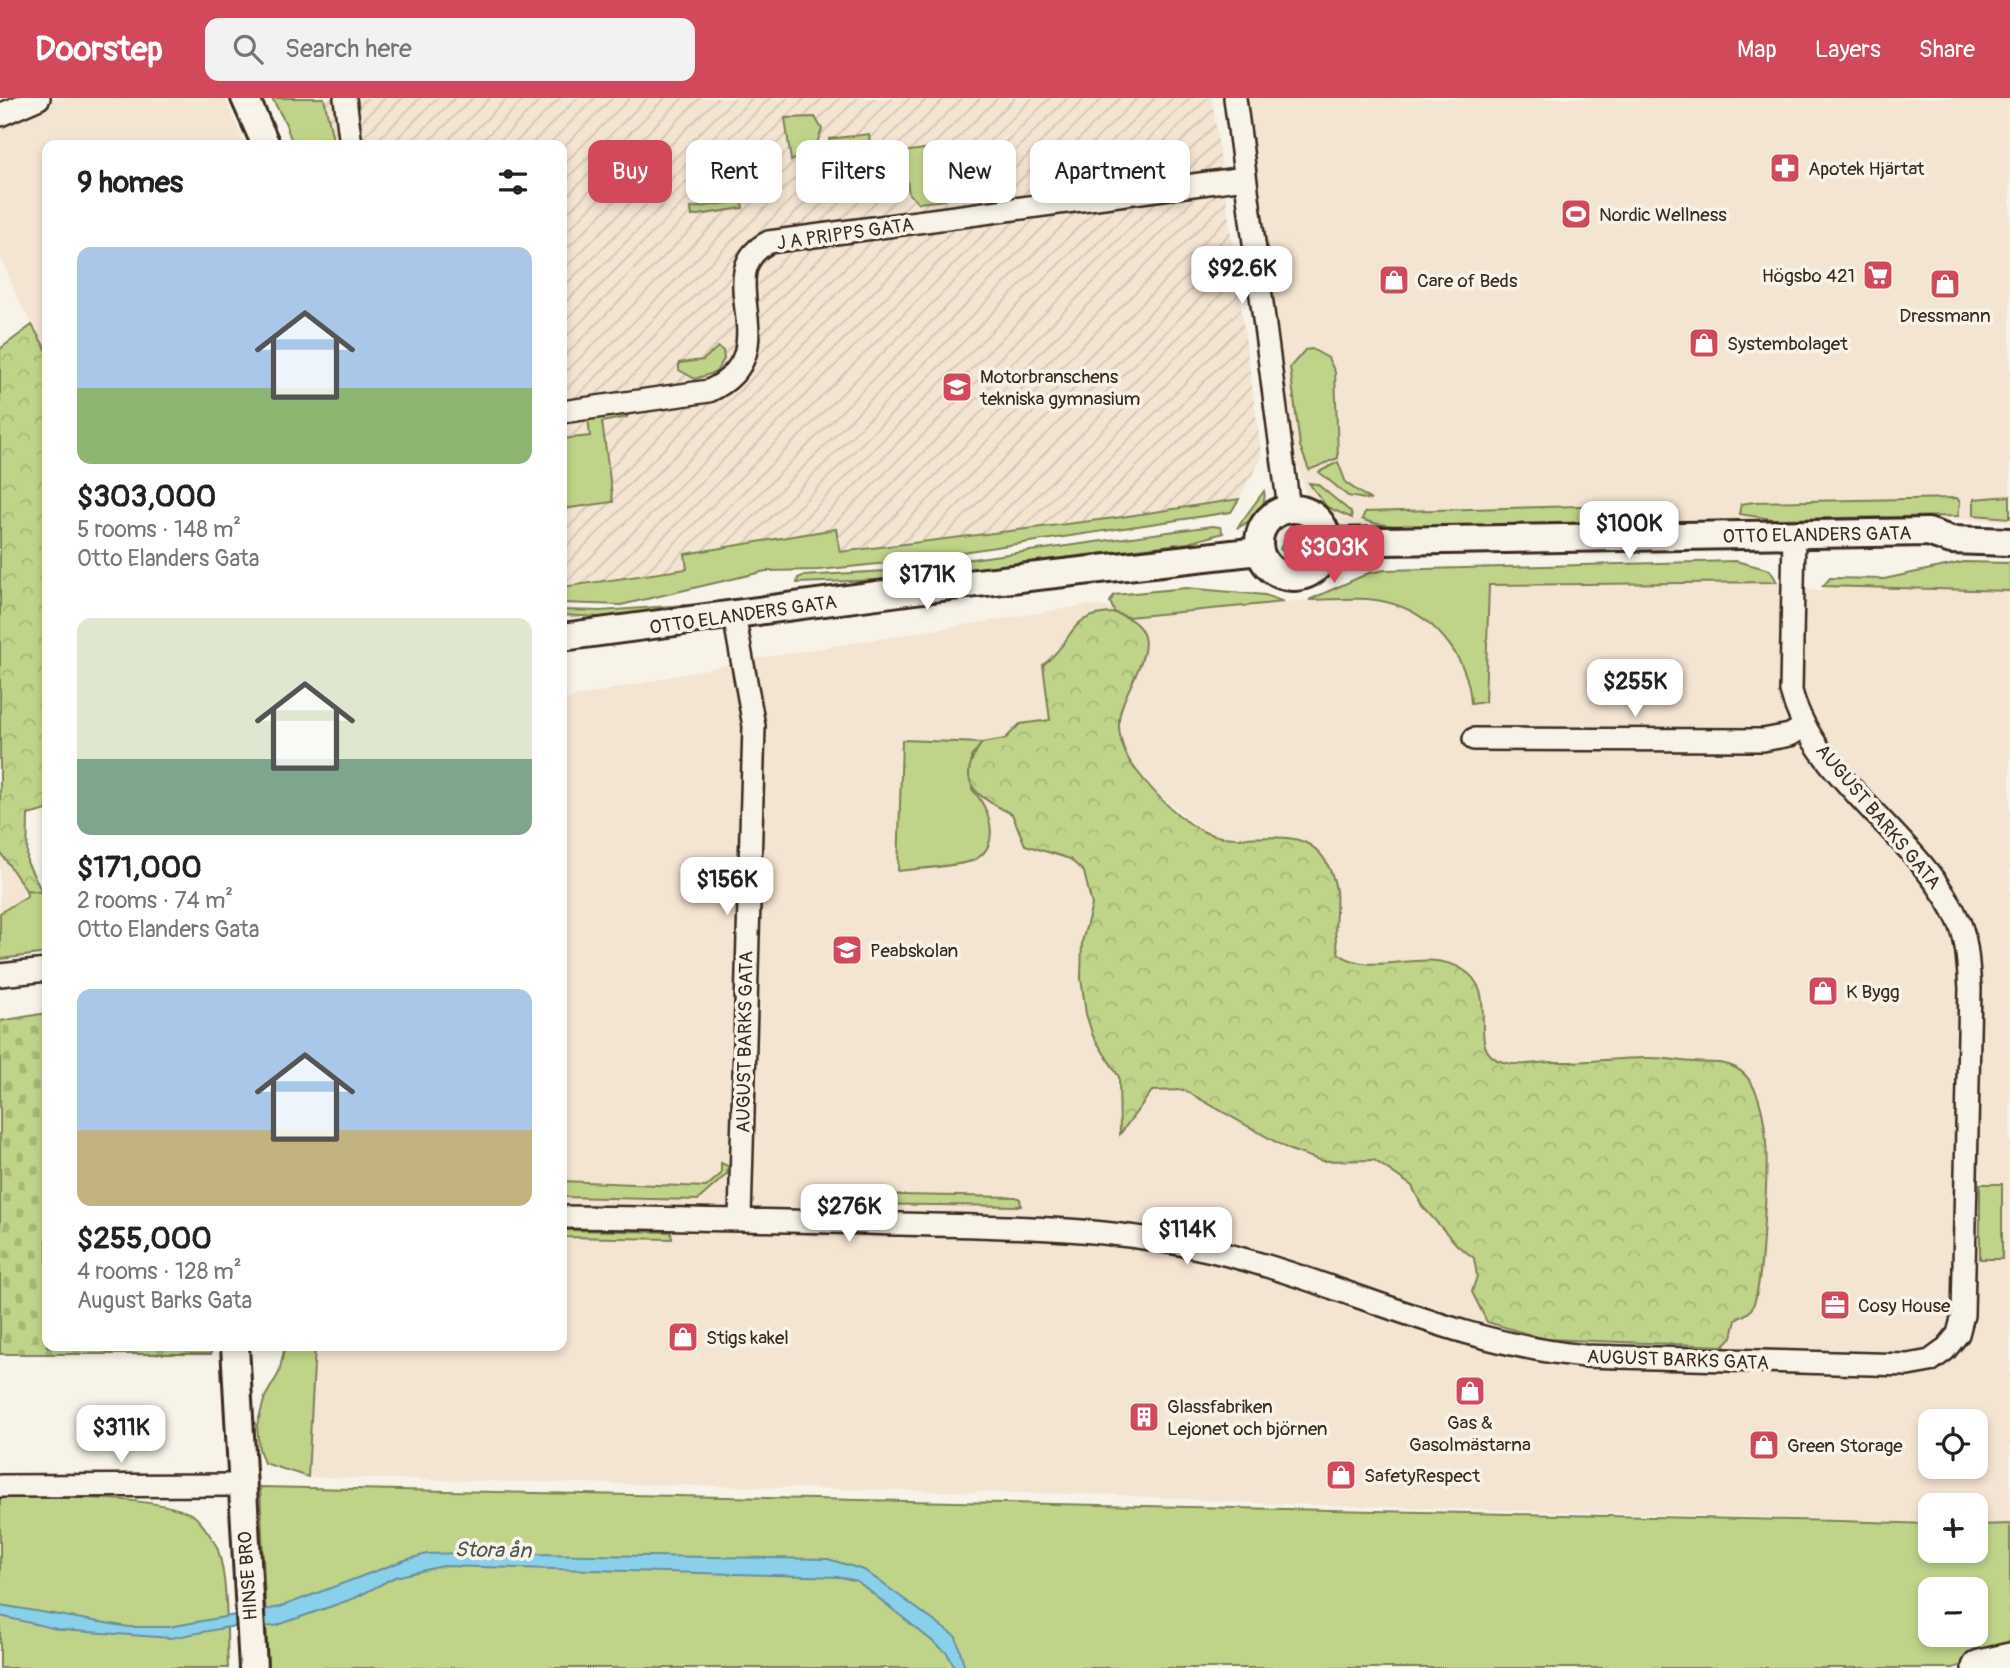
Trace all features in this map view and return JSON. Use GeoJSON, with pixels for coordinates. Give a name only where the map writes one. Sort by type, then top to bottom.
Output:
{"type":"FeatureCollection","features":[{"type":"Feature","properties":{"kind":"highway"},"geometry":{"type":"LineString","coordinates":[[1980,1668],[2010,1661]]}},
{"type":"Feature","properties":{"kind":"street"},"geometry":{"type":"LineString","coordinates":[[0,115],[39,98]]}},
{"type":"Feature","properties":{"kind":"street"},"geometry":{"type":"LineString","coordinates":[[244,98],[264,140]]}},
{"type":"Feature","properties":{"kind":"street"},"geometry":{"type":"LineString","coordinates":[[345,98],[350,140]]}},
{"type":"Feature","properties":{"kind":"street"},"geometry":{"type":"LineString","coordinates":[[1235,98],[1289,509]]}},
{"type":"Feature","properties":{"kind":"street","name":"J A PRIPPS GATA"},"geometry":{"type":"LineString","coordinates":[[567,411],[709,391],[727,382],[740,370],[747,353],[745,265],[754,250],[769,242],[1245,177]]}},
{"type":"Feature","properties":{"kind":"street"},"geometry":{"type":"LineString","coordinates":[[1289,509],[1315,517],[1326,532],[1328,541],[1320,566],[1298,578],[1285,578],[1273,572],[1259,551],[1262,528],[1269,519],[1289,509]]}},
{"type":"Feature","properties":{"kind":"street","name":"OTTO ELANDERS GATA"},"geometry":{"type":"LineString","coordinates":[[1928,532],[1952,522],[2010,524]]}},
{"type":"Feature","properties":{"kind":"street","name":"OTTO ELANDERS GATA"},"geometry":{"type":"LineString","coordinates":[[1328,541],[1928,532],[1951,540],[2010,542]]}},
{"type":"Feature","properties":{"kind":"street","name":"AUGUST BARKS GATA"},"geometry":{"type":"LineString","coordinates":[[567,1217],[740,1218],[1055,1228],[1190,1246],[1251,1262],[1482,1339],[1538,1352],[1584,1356],[1851,1364],[1908,1365],[1930,1361],[1945,1350],[1958,1334],[1964,1315],[1970,988],[1967,951],[1961,927],[1947,898],[1828,758],[1805,726],[1791,691],[1794,534]]}},
{"type":"Feature","properties":{"kind":"street","name":"OTTO ELANDERS GATA"},"geometry":{"type":"LineString","coordinates":[[567,636],[915,590],[1259,551]]}},
{"type":"Feature","properties":{"kind":"street","name":"AUGUST BARKS GATA"},"geometry":{"type":"LineString","coordinates":[[734,615],[754,726],[740,1218]]}},
{"type":"Feature","properties":{"kind":"street","name":"AUGUST BARKS GATA"},"geometry":{"type":"LineString","coordinates":[[1474,739],[1763,740],[1790,735],[1805,726]]}},
{"type":"Feature","properties":{"kind":"street"},"geometry":{"type":"LineString","coordinates":[[0,975],[42,971]]}},
{"type":"Feature","properties":{"kind":"street","name":"HINSE BRO"},"geometry":{"type":"LineString","coordinates":[[235,1351],[253,1668]]}},
{"type":"Feature","properties":{"kind":"street"},"geometry":{"type":"LineString","coordinates":[[0,1486],[242,1485]]}},
{"type":"Feature","properties":{"kind":"shaded area"},"geometry":{"type":"Polygon","coordinates":[[[0,98],[225,98],[243,140],[42,140],[42,342],[17,297],[0,255],[0,98]]]}},
{"type":"Feature","properties":{"kind":"shaded area"},"geometry":{"type":"Polygon","coordinates":[[[272,98],[1212,98],[1262,458],[1231,512],[888,563],[819,570],[766,571],[621,605],[567,603],[567,140],[291,140],[272,98]]]}},
{"type":"Feature","properties":{"kind":"shaded area"},"geometry":{"type":"Polygon","coordinates":[[[1245,98],[2010,98],[2010,521],[1958,519],[1389,530],[1343,522],[1307,498],[1296,459],[1245,98]]]}},
{"type":"Feature","properties":{"kind":"shaded area"},"geometry":{"type":"Polygon","coordinates":[[[1777,582],[1821,591],[1823,586],[2010,591],[2010,1525],[1988,1524],[1988,1493],[1918,1493],[1918,1522],[1252,1503],[1117,1495],[308,1477],[315,1351],[567,1351],[567,699],[754,659],[1087,605],[1150,613],[1309,600],[1365,600],[1400,606],[1420,617],[1439,634],[1455,650],[1466,673],[1471,704],[1485,701],[1489,585],[1777,582]],[[1075,626],[1056,655],[1043,665],[1050,720],[1020,724],[1005,739],[982,743],[1001,809],[1012,814],[1025,845],[1070,859],[1084,872],[1092,905],[1082,942],[1081,978],[1086,1014],[1093,1036],[1119,1077],[1121,1133],[1152,1091],[1183,1090],[1290,1150],[1322,1161],[1374,1160],[1412,1186],[1422,1206],[1458,1246],[1474,1258],[1477,1276],[1472,1292],[1487,1322],[1545,1339],[1723,1346],[1732,1338],[1735,1320],[1751,1311],[1758,1291],[1768,1172],[1721,1063],[1651,1058],[1575,1063],[1503,1062],[1490,1055],[1483,1046],[1483,1028],[1372,966],[1353,964],[1339,954],[1334,939],[1339,912],[1325,859],[1307,843],[1282,836],[1233,838],[1204,832],[1155,791],[1133,767],[1122,746],[1119,720],[1125,698],[1143,660],[1075,626]]]}},
{"type":"Feature","properties":{"kind":"shaded area"},"geometry":{"type":"Polygon","coordinates":[[[0,852],[26,890],[13,911],[0,918],[0,852]]]}},
{"type":"Feature","properties":{"kind":"green space"},"geometry":{"type":"Polygon","coordinates":[[[272,98],[324,98],[333,140],[291,140],[272,98]]]}},
{"type":"Feature","properties":{"kind":"green space"},"geometry":{"type":"Polygon","coordinates":[[[815,117],[822,129],[818,140],[796,140],[796,158],[791,161],[785,118],[815,117]]]}},
{"type":"Feature","properties":{"kind":"green space"},"geometry":{"type":"Polygon","coordinates":[[[869,134],[869,140],[829,140],[869,134]]]}},
{"type":"Feature","properties":{"kind":"green space"},"geometry":{"type":"Polygon","coordinates":[[[923,149],[923,203],[919,203],[909,194],[909,151],[923,149]]]}},
{"type":"Feature","properties":{"kind":"green space"},"geometry":{"type":"Polygon","coordinates":[[[742,203],[743,208],[692,216],[691,208],[742,203]]]}},
{"type":"Feature","properties":{"kind":"green space"},"geometry":{"type":"Polygon","coordinates":[[[32,325],[42,342],[42,811],[28,815],[27,862],[42,892],[26,890],[0,852],[0,349],[32,325]]]}},
{"type":"Feature","properties":{"kind":"green space"},"geometry":{"type":"Polygon","coordinates":[[[718,347],[723,351],[724,359],[716,372],[695,379],[679,370],[679,363],[703,360],[718,347]]]}},
{"type":"Feature","properties":{"kind":"green space"},"geometry":{"type":"Polygon","coordinates":[[[1312,349],[1328,358],[1335,372],[1338,458],[1309,470],[1300,446],[1290,367],[1305,350],[1312,349]]]}},
{"type":"Feature","properties":{"kind":"green space"},"geometry":{"type":"Polygon","coordinates":[[[630,411],[627,417],[602,422],[613,502],[567,508],[567,438],[590,436],[588,418],[630,411]]]}},
{"type":"Feature","properties":{"kind":"green space"},"geometry":{"type":"Polygon","coordinates":[[[1338,462],[1346,483],[1371,500],[1348,496],[1319,472],[1338,462]]]}},
{"type":"Feature","properties":{"kind":"green space"},"geometry":{"type":"Polygon","coordinates":[[[1309,483],[1317,484],[1351,512],[1352,518],[1327,507],[1309,483]]]}},
{"type":"Feature","properties":{"kind":"green space"},"geometry":{"type":"Polygon","coordinates":[[[1264,491],[1264,503],[1258,513],[1237,528],[1264,491]]]}},
{"type":"Feature","properties":{"kind":"green space"},"geometry":{"type":"Polygon","coordinates":[[[2010,496],[2010,518],[1974,515],[1974,499],[2010,496]]]}},
{"type":"Feature","properties":{"kind":"green space"},"geometry":{"type":"Polygon","coordinates":[[[1957,498],[1960,502],[1958,516],[1772,519],[1739,514],[1741,504],[1754,502],[1957,498]]]}},
{"type":"Feature","properties":{"kind":"green space"},"geometry":{"type":"Polygon","coordinates":[[[1239,499],[1231,512],[888,563],[819,570],[766,571],[621,605],[567,603],[567,586],[687,569],[685,554],[836,529],[840,552],[1115,518],[1239,499]]]}},
{"type":"Feature","properties":{"kind":"green space"},"geometry":{"type":"Polygon","coordinates":[[[1623,506],[1622,515],[1531,526],[1410,527],[1362,519],[1365,512],[1623,506]]]}},
{"type":"Feature","properties":{"kind":"green space"},"geometry":{"type":"Polygon","coordinates":[[[1295,526],[1308,535],[1298,558],[1291,558],[1280,549],[1290,527],[1295,526]]]}},
{"type":"Feature","properties":{"kind":"green space"},"geometry":{"type":"Polygon","coordinates":[[[1220,527],[1223,533],[1188,543],[878,580],[797,583],[798,578],[803,576],[885,571],[1220,527]]]}},
{"type":"Feature","properties":{"kind":"green space"},"geometry":{"type":"Polygon","coordinates":[[[1736,561],[1770,570],[1777,582],[1489,585],[1485,702],[1471,704],[1469,687],[1455,654],[1433,626],[1418,616],[1403,607],[1377,600],[1309,600],[1369,573],[1385,570],[1736,561]]]}},
{"type":"Feature","properties":{"kind":"green space"},"geometry":{"type":"Polygon","coordinates":[[[1964,562],[2010,563],[2010,591],[1823,586],[1830,578],[1884,579],[1964,562]]]}},
{"type":"Feature","properties":{"kind":"green space"},"geometry":{"type":"Polygon","coordinates":[[[1186,588],[1265,595],[1284,602],[1128,617],[1115,613],[1110,602],[1114,595],[1186,588]]]}},
{"type":"Feature","properties":{"kind":"green space"},"geometry":{"type":"Polygon","coordinates":[[[684,605],[683,608],[601,617],[567,615],[567,610],[601,611],[684,605]]]}},
{"type":"Feature","properties":{"kind":"green space"},"geometry":{"type":"Polygon","coordinates":[[[1115,613],[1133,622],[1143,633],[1145,645],[1119,720],[1121,740],[1132,765],[1166,804],[1202,831],[1234,838],[1286,838],[1301,841],[1315,849],[1326,862],[1335,887],[1335,931],[1339,954],[1368,964],[1431,960],[1462,969],[1474,979],[1480,992],[1485,1046],[1491,1056],[1503,1062],[1523,1064],[1662,1058],[1726,1064],[1736,1068],[1749,1079],[1763,1115],[1766,1138],[1761,1268],[1753,1306],[1748,1313],[1736,1320],[1732,1337],[1723,1346],[1545,1339],[1487,1322],[1472,1292],[1477,1276],[1474,1258],[1458,1246],[1422,1206],[1412,1186],[1374,1160],[1322,1161],[1290,1150],[1184,1090],[1152,1091],[1120,1134],[1119,1077],[1093,1036],[1086,1014],[1081,978],[1082,942],[1092,905],[1084,872],[1070,859],[1025,845],[1012,814],[980,795],[969,779],[973,757],[982,743],[1005,739],[1020,724],[1050,720],[1043,665],[1079,623],[1099,614],[1115,613]]]}},
{"type":"Feature","properties":{"kind":"green space"},"geometry":{"type":"Polygon","coordinates":[[[902,740],[982,743],[971,757],[972,789],[988,815],[991,836],[983,853],[974,860],[949,866],[898,871],[902,740]]]}},
{"type":"Feature","properties":{"kind":"green space"},"geometry":{"type":"Polygon","coordinates":[[[26,890],[42,892],[42,954],[0,959],[0,913],[27,896],[26,890]]]}},
{"type":"Feature","properties":{"kind":"green space"},"geometry":{"type":"Polygon","coordinates":[[[42,1014],[42,1351],[211,1351],[211,1354],[0,1354],[0,1021],[42,1014]]]}},
{"type":"Feature","properties":{"kind":"green space"},"geometry":{"type":"Polygon","coordinates":[[[721,1163],[728,1166],[727,1174],[698,1200],[567,1197],[567,1181],[706,1187],[721,1174],[721,1163]]]}},
{"type":"Feature","properties":{"kind":"green space"},"geometry":{"type":"Polygon","coordinates":[[[1980,1184],[2002,1184],[2002,1259],[1980,1259],[1980,1184]]]}},
{"type":"Feature","properties":{"kind":"green space"},"geometry":{"type":"Polygon","coordinates":[[[843,1194],[1016,1197],[1020,1199],[1021,1206],[848,1204],[843,1203],[843,1194]]]}},
{"type":"Feature","properties":{"kind":"green space"},"geometry":{"type":"Polygon","coordinates":[[[567,1230],[671,1232],[672,1239],[567,1237],[567,1230]]]}},
{"type":"Feature","properties":{"kind":"green space"},"geometry":{"type":"Polygon","coordinates":[[[284,1351],[315,1351],[308,1477],[264,1463],[259,1449],[257,1425],[265,1397],[279,1373],[284,1351]]]}},
{"type":"Feature","properties":{"kind":"green space"},"geometry":{"type":"Polygon","coordinates":[[[260,1487],[1918,1524],[1918,1563],[1988,1563],[1988,1525],[2010,1524],[2010,1652],[1952,1668],[268,1668],[260,1487]]]}},
{"type":"Feature","properties":{"kind":"green space"},"geometry":{"type":"Polygon","coordinates":[[[0,1497],[127,1500],[175,1508],[193,1515],[214,1541],[222,1564],[228,1668],[0,1668],[0,1497]]]}},
{"type":"Feature","properties":{"kind":"water"},"geometry":{"type":"Polygon","coordinates":[[[427,1554],[828,1559],[864,1570],[956,1637],[965,1668],[955,1668],[947,1653],[857,1581],[840,1577],[443,1566],[395,1577],[355,1598],[275,1626],[229,1627],[171,1638],[61,1630],[0,1616],[0,1605],[129,1627],[169,1627],[280,1607],[427,1554]]]}},
{"type":"Feature","properties":{"kind":"place","name":"Apotek Hjärtat"},"geometry":{"type":"Point","coordinates":[1785,168]}},
{"type":"Feature","properties":{"kind":"place","name":"Nordic Wellness"},"geometry":{"type":"Point","coordinates":[1576,214]}},
{"type":"Feature","properties":{"kind":"place","name":"Högsbo 421"},"geometry":{"type":"Point","coordinates":[1878,275]}},
{"type":"Feature","properties":{"kind":"place","name":"Care of Beds"},"geometry":{"type":"Point","coordinates":[1394,280]}},
{"type":"Feature","properties":{"kind":"place","name":"Dressmann"},"geometry":{"type":"Point","coordinates":[1945,284]}},
{"type":"Feature","properties":{"kind":"place","name":"Systembolaget"},"geometry":{"type":"Point","coordinates":[1704,343]}},
{"type":"Feature","properties":{"kind":"place","name":"Motorbranschens tekniska gymnasium"},"geometry":{"type":"Point","coordinates":[957,387]}},
{"type":"Feature","properties":{"kind":"place","name":"Peabskolan"},"geometry":{"type":"Point","coordinates":[847,950]}},
{"type":"Feature","properties":{"kind":"place","name":"K Bygg"},"geometry":{"type":"Point","coordinates":[1823,991]}},
{"type":"Feature","properties":{"kind":"place","name":"Cosy House"},"geometry":{"type":"Point","coordinates":[1835,1305]}},
{"type":"Feature","properties":{"kind":"place","name":"Stigs kakel"},"geometry":{"type":"Point","coordinates":[683,1337]}},
{"type":"Feature","properties":{"kind":"place","name":"Gas & Gasolmästarna"},"geometry":{"type":"Point","coordinates":[1470,1391]}},
{"type":"Feature","properties":{"kind":"place","name":"Glassfabriken Lejonet och björnen"},"geometry":{"type":"Point","coordinates":[1144,1417]}},
{"type":"Feature","properties":{"kind":"place","name":"Green Storage"},"geometry":{"type":"Point","coordinates":[1764,1445]}},
{"type":"Feature","properties":{"kind":"place","name":"SafetyRespect"},"geometry":{"type":"Point","coordinates":[1341,1475]}},
{"type":"Feature","properties":{"kind":"water label","name":"Stora ån"},"geometry":{"type":"Point","coordinates":[493,1550]}}]}
